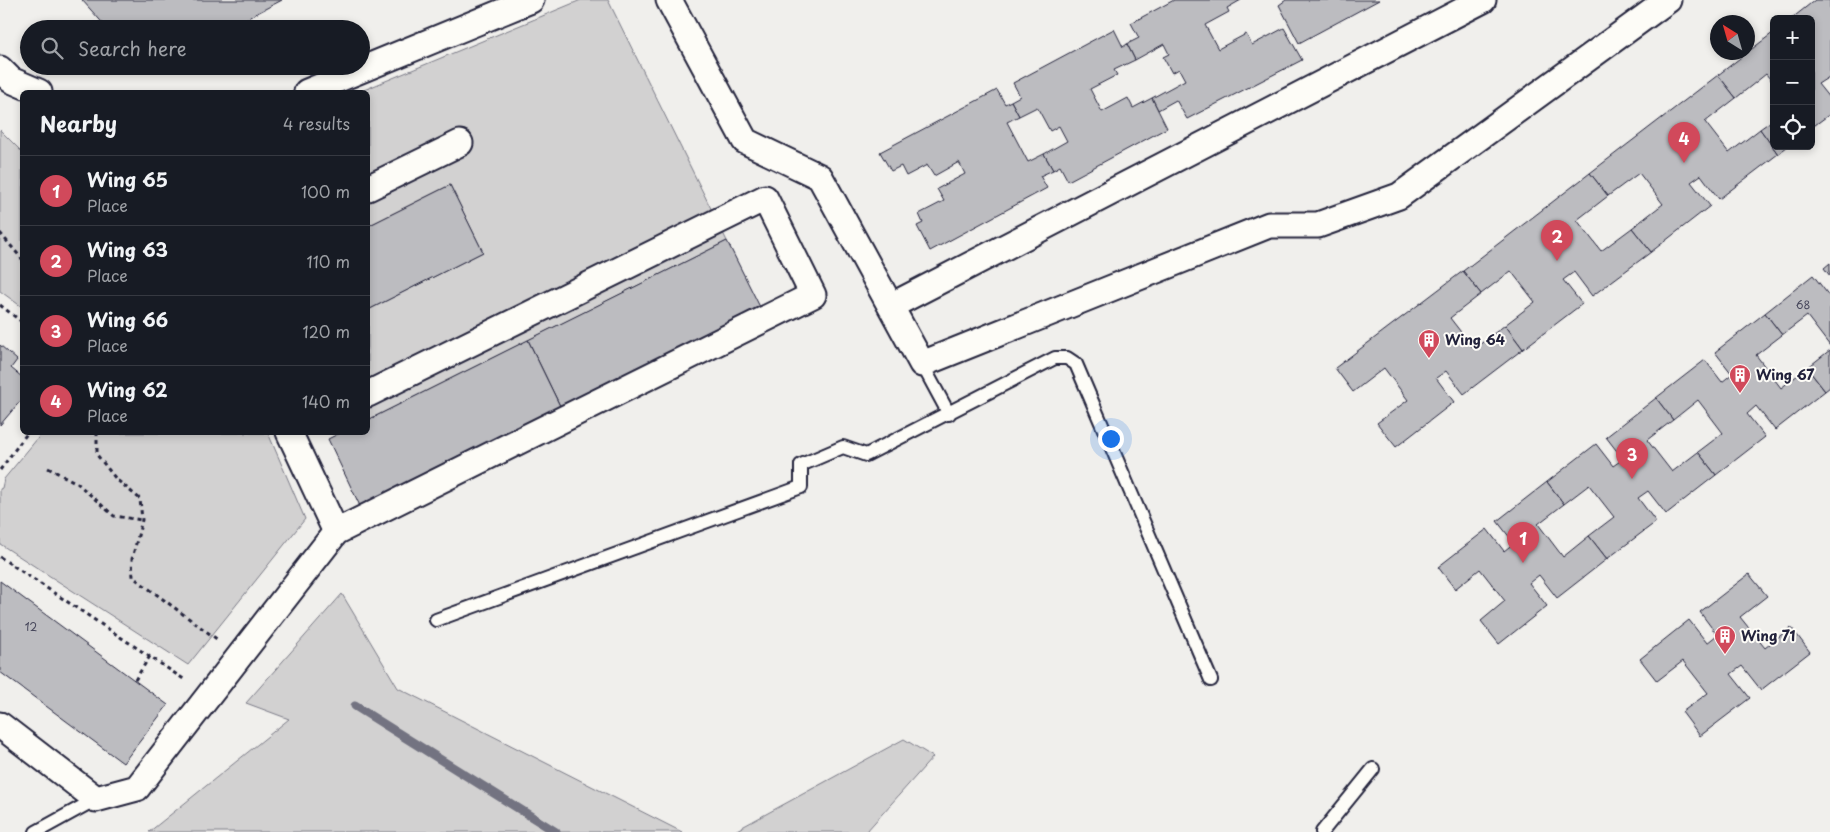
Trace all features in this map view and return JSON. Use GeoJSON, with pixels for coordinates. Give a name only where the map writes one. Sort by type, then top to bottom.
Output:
{"type":"FeatureCollection","features":[{"type":"Feature","properties":{"kind":"street"},"geometry":{"type":"LineString","coordinates":[[370,66],[531,0]]}},
{"type":"Feature","properties":{"kind":"street"},"geometry":{"type":"LineString","coordinates":[[669,0],[745,141],[820,178],[922,364],[1269,224],[1318,225],[1399,196],[1668,0]]}},
{"type":"Feature","properties":{"kind":"street"},"geometry":{"type":"LineString","coordinates":[[891,306],[1483,0]]}},
{"type":"Feature","properties":{"kind":"street"},"geometry":{"type":"LineString","coordinates":[[0,70],[11,80],[35,90]]}},
{"type":"Feature","properties":{"kind":"street"},"geometry":{"type":"LineString","coordinates":[[312,90],[348,75]]}},
{"type":"Feature","properties":{"kind":"street"},"geometry":{"type":"LineString","coordinates":[[370,187],[460,142]]}},
{"type":"Feature","properties":{"kind":"street"},"geometry":{"type":"LineString","coordinates":[[0,725],[96,799],[137,788],[336,532],[813,295],[765,198],[370,393]]}},
{"type":"Feature","properties":{"kind":"street"},"geometry":{"type":"LineString","coordinates":[[291,435],[336,532]]}},
{"type":"Feature","properties":{"kind":"lane"},"geometry":{"type":"LineString","coordinates":[[436,620],[801,487],[801,465],[843,447],[866,455],[1055,358],[1067,358],[1076,364],[1211,680]]}},
{"type":"Feature","properties":{"kind":"lane"},"geometry":{"type":"LineString","coordinates":[[922,364],[949,414]]}},
{"type":"Feature","properties":{"kind":"lane"},"geometry":{"type":"LineString","coordinates":[[1322,832],[1373,770]]}},
{"type":"Feature","properties":{"kind":"lane"},"geometry":{"type":"LineString","coordinates":[[36,832],[96,799]]}},
{"type":"Feature","properties":{"kind":"path"},"geometry":{"type":"LineString","coordinates":[[0,234],[20,257]]}},
{"type":"Feature","properties":{"kind":"path"},"geometry":{"type":"LineString","coordinates":[[0,305],[20,320]]}},
{"type":"Feature","properties":{"kind":"path"},"geometry":{"type":"LineString","coordinates":[[0,470],[26,435]]}},
{"type":"Feature","properties":{"kind":"path"},"geometry":{"type":"LineString","coordinates":[[97,435],[97,455],[116,479],[140,498],[142,520],[132,559],[133,577],[240,655]]}},
{"type":"Feature","properties":{"kind":"path"},"geometry":{"type":"LineString","coordinates":[[48,468],[77,483],[114,516],[142,520]]}},
{"type":"Feature","properties":{"kind":"path"},"geometry":{"type":"LineString","coordinates":[[0,557],[209,696]]}},
{"type":"Feature","properties":{"kind":"path"},"geometry":{"type":"LineString","coordinates":[[135,680],[150,656]]}},
{"type":"Feature","properties":{"kind":"shaded area"},"geometry":{"type":"Polygon","coordinates":[[[581,0],[608,0],[727,241],[370,419],[370,309],[483,252],[450,185],[370,225],[370,90],[364,90],[581,0]]]}},
{"type":"Feature","properties":{"kind":"shaded area"},"geometry":{"type":"Polygon","coordinates":[[[0,130],[20,150],[20,306],[0,291],[0,130]]]}},
{"type":"Feature","properties":{"kind":"shaded area"},"geometry":{"type":"Polygon","coordinates":[[[40,435],[269,435],[305,519],[188,665],[0,544],[0,489],[4,479],[40,435]]]}},
{"type":"Feature","properties":{"kind":"shaded area"},"geometry":{"type":"Polygon","coordinates":[[[342,594],[398,688],[682,832],[149,832],[289,719],[246,703],[342,594]]]}},
{"type":"Feature","properties":{"kind":"shaded area"},"geometry":{"type":"Polygon","coordinates":[[[904,739],[933,757],[866,832],[733,832],[904,739]]]}},
{"type":"Feature","properties":{"kind":"building"},"geometry":{"type":"Polygon","coordinates":[[[82,0],[282,0],[244,20],[100,20],[82,0]]]}},
{"type":"Feature","properties":{"kind":"building"},"geometry":{"type":"Polygon","coordinates":[[[1174,0],[1241,0],[1227,8],[1229,12],[1205,25],[1218,49],[1246,34],[1252,45],[1284,28],[1302,60],[1187,119],[1176,100],[1158,110],[1152,98],[1185,80],[1179,69],[1172,73],[1163,57],[1169,54],[1164,44],[1135,60],[1127,44],[1139,38],[1131,23],[1174,0]]]}},
{"type":"Feature","properties":{"kind":"building"},"geometry":{"type":"Polygon","coordinates":[[[1286,0],[1379,0],[1299,43],[1279,5],[1286,0]]]}},
{"type":"Feature","properties":{"kind":"building"},"geometry":{"type":"Polygon","coordinates":[[[1815,0],[1830,0],[1830,78],[1818,84],[1830,99],[1830,114],[1815,125],[1815,15],[1796,15],[1815,0]]]}},
{"type":"Feature","properties":{"kind":"building"},"geometry":{"type":"Polygon","coordinates":[[[1114,29],[1123,47],[1127,44],[1135,60],[1114,70],[1117,75],[1090,89],[1102,112],[1128,98],[1133,108],[1152,98],[1167,128],[1068,181],[1060,166],[1053,170],[1044,154],[1067,141],[1059,126],[1050,131],[1037,107],[1019,116],[1011,101],[1020,96],[1013,83],[1114,29]]]}},
{"type":"Feature","properties":{"kind":"building"},"geometry":{"type":"Polygon","coordinates":[[[1770,35],[1770,79],[1766,74],[1736,98],[1718,75],[1738,60],[1755,60],[1755,47],[1770,35]]]}},
{"type":"Feature","properties":{"kind":"building"},"geometry":{"type":"Polygon","coordinates":[[[1718,75],[1736,98],[1705,122],[1729,153],[1760,129],[1770,143],[1770,150],[1775,150],[1778,154],[1719,199],[1701,175],[1691,182],[1710,206],[1651,252],[1632,228],[1663,204],[1639,173],[1608,196],[1590,173],[1718,75]]]}},
{"type":"Feature","properties":{"kind":"building"},"geometry":{"type":"Polygon","coordinates":[[[997,90],[1005,104],[1011,101],[1019,116],[1007,122],[1028,162],[1044,154],[1053,170],[1040,176],[1047,188],[930,251],[917,226],[923,223],[919,214],[944,201],[937,189],[965,174],[959,162],[934,176],[927,165],[906,176],[901,166],[891,171],[880,152],[997,90]]]}},
{"type":"Feature","properties":{"kind":"building"},"geometry":{"type":"Polygon","coordinates":[[[1770,122],[1770,143],[1760,129],[1770,122]]]}},
{"type":"Feature","properties":{"kind":"building"},"geometry":{"type":"Polygon","coordinates":[[[1775,150],[1783,150],[1778,154],[1775,150]]]}},
{"type":"Feature","properties":{"kind":"building"},"geometry":{"type":"Polygon","coordinates":[[[1590,173],[1608,196],[1577,220],[1601,251],[1632,228],[1651,252],[1592,296],[1574,272],[1563,280],[1582,304],[1523,349],[1505,325],[1535,302],[1511,271],[1481,294],[1463,271],[1590,173]]]}},
{"type":"Feature","properties":{"kind":"building"},"geometry":{"type":"Polygon","coordinates":[[[450,185],[483,252],[370,309],[370,225],[450,185]]]}},
{"type":"Feature","properties":{"kind":"building"},"geometry":{"type":"Polygon","coordinates":[[[727,241],[760,307],[560,406],[528,340],[727,241]]]}},
{"type":"Feature","properties":{"kind":"building"},"geometry":{"type":"Polygon","coordinates":[[[1830,263],[1830,276],[1824,268],[1830,263]]]}},
{"type":"Feature","properties":{"kind":"building","name":"Wing 64"},"geometry":{"type":"Polygon","coordinates":[[[1463,271],[1481,294],[1450,318],[1474,349],[1505,325],[1523,349],[1464,394],[1446,371],[1436,378],[1454,402],[1396,447],[1377,423],[1408,400],[1384,368],[1353,392],[1335,368],[1463,271]]]}},
{"type":"Feature","properties":{"kind":"building"},"geometry":{"type":"Polygon","coordinates":[[[1813,275],[1830,297],[1830,346],[1807,316],[1782,335],[1765,313],[1813,275]]]}},
{"type":"Feature","properties":{"kind":"building","name":"Wing 67"},"geometry":{"type":"Polygon","coordinates":[[[1765,313],[1782,335],[1756,355],[1781,388],[1807,368],[1825,391],[1775,430],[1756,406],[1747,414],[1765,437],[1716,475],[1698,452],[1723,433],[1698,400],[1673,420],[1656,398],[1705,360],[1722,382],[1732,374],[1715,352],[1765,313]]]}},
{"type":"Feature","properties":{"kind":"building"},"geometry":{"type":"Polygon","coordinates":[[[528,340],[560,406],[360,506],[328,439],[336,435],[370,435],[370,419],[528,340]]]}},
{"type":"Feature","properties":{"kind":"building"},"geometry":{"type":"Polygon","coordinates":[[[0,345],[17,360],[11,368],[20,375],[20,401],[0,425],[0,345]]]}},
{"type":"Feature","properties":{"kind":"building"},"geometry":{"type":"Polygon","coordinates":[[[1830,350],[1830,387],[1825,391],[1807,368],[1830,350]]]}},
{"type":"Feature","properties":{"kind":"building"},"geometry":{"type":"Polygon","coordinates":[[[1656,398],[1673,420],[1647,440],[1672,472],[1698,452],[1716,475],[1666,514],[1648,491],[1638,498],[1656,522],[1607,559],[1589,536],[1614,517],[1589,485],[1564,504],[1547,482],[1596,444],[1613,466],[1623,459],[1606,437],[1656,398]]]}},
{"type":"Feature","properties":{"kind":"building"},"geometry":{"type":"Polygon","coordinates":[[[1547,482],[1564,504],[1538,524],[1563,557],[1589,536],[1607,559],[1557,598],[1539,575],[1529,583],[1547,606],[1499,644],[1481,621],[1505,601],[1480,569],[1455,589],[1438,567],[1487,529],[1504,551],[1514,543],[1497,521],[1547,482]]]}},
{"type":"Feature","properties":{"kind":"building","name":"Wing 71"},"geometry":{"type":"Polygon","coordinates":[[[1749,574],[1767,596],[1740,617],[1765,648],[1791,627],[1810,652],[1761,690],[1742,666],[1731,674],[1750,698],[1700,736],[1682,712],[1708,693],[1683,661],[1657,681],[1640,659],[1689,620],[1707,643],[1717,635],[1700,612],[1749,574]]]}},
{"type":"Feature","properties":{"kind":"building"},"geometry":{"type":"Polygon","coordinates":[[[0,581],[168,705],[123,763],[0,672],[0,581]]]}},
{"type":"Feature","properties":{"kind":"waterway"},"geometry":{"type":"LineString","coordinates":[[355,706],[556,832]]}},
{"type":"Feature","properties":{"kind":"place","name":"Wing 62"},"geometry":{"type":"Point","coordinates":[1684,163]}},
{"type":"Feature","properties":{"kind":"place","name":"Wing 63"},"geometry":{"type":"Point","coordinates":[1557,261]}},
{"type":"Feature","properties":{"kind":"place","name":"Wing 64"},"geometry":{"type":"Point","coordinates":[1429,359]}},
{"type":"Feature","properties":{"kind":"place","name":"Wing 67"},"geometry":{"type":"Point","coordinates":[1740,394]}},
{"type":"Feature","properties":{"kind":"place","name":"Wing 66"},"geometry":{"type":"Point","coordinates":[1632,479]}},
{"type":"Feature","properties":{"kind":"place","name":"Wing 65"},"geometry":{"type":"Point","coordinates":[1523,563]}},
{"type":"Feature","properties":{"kind":"place","name":"Wing 71"},"geometry":{"type":"Point","coordinates":[1725,655]}}]}
